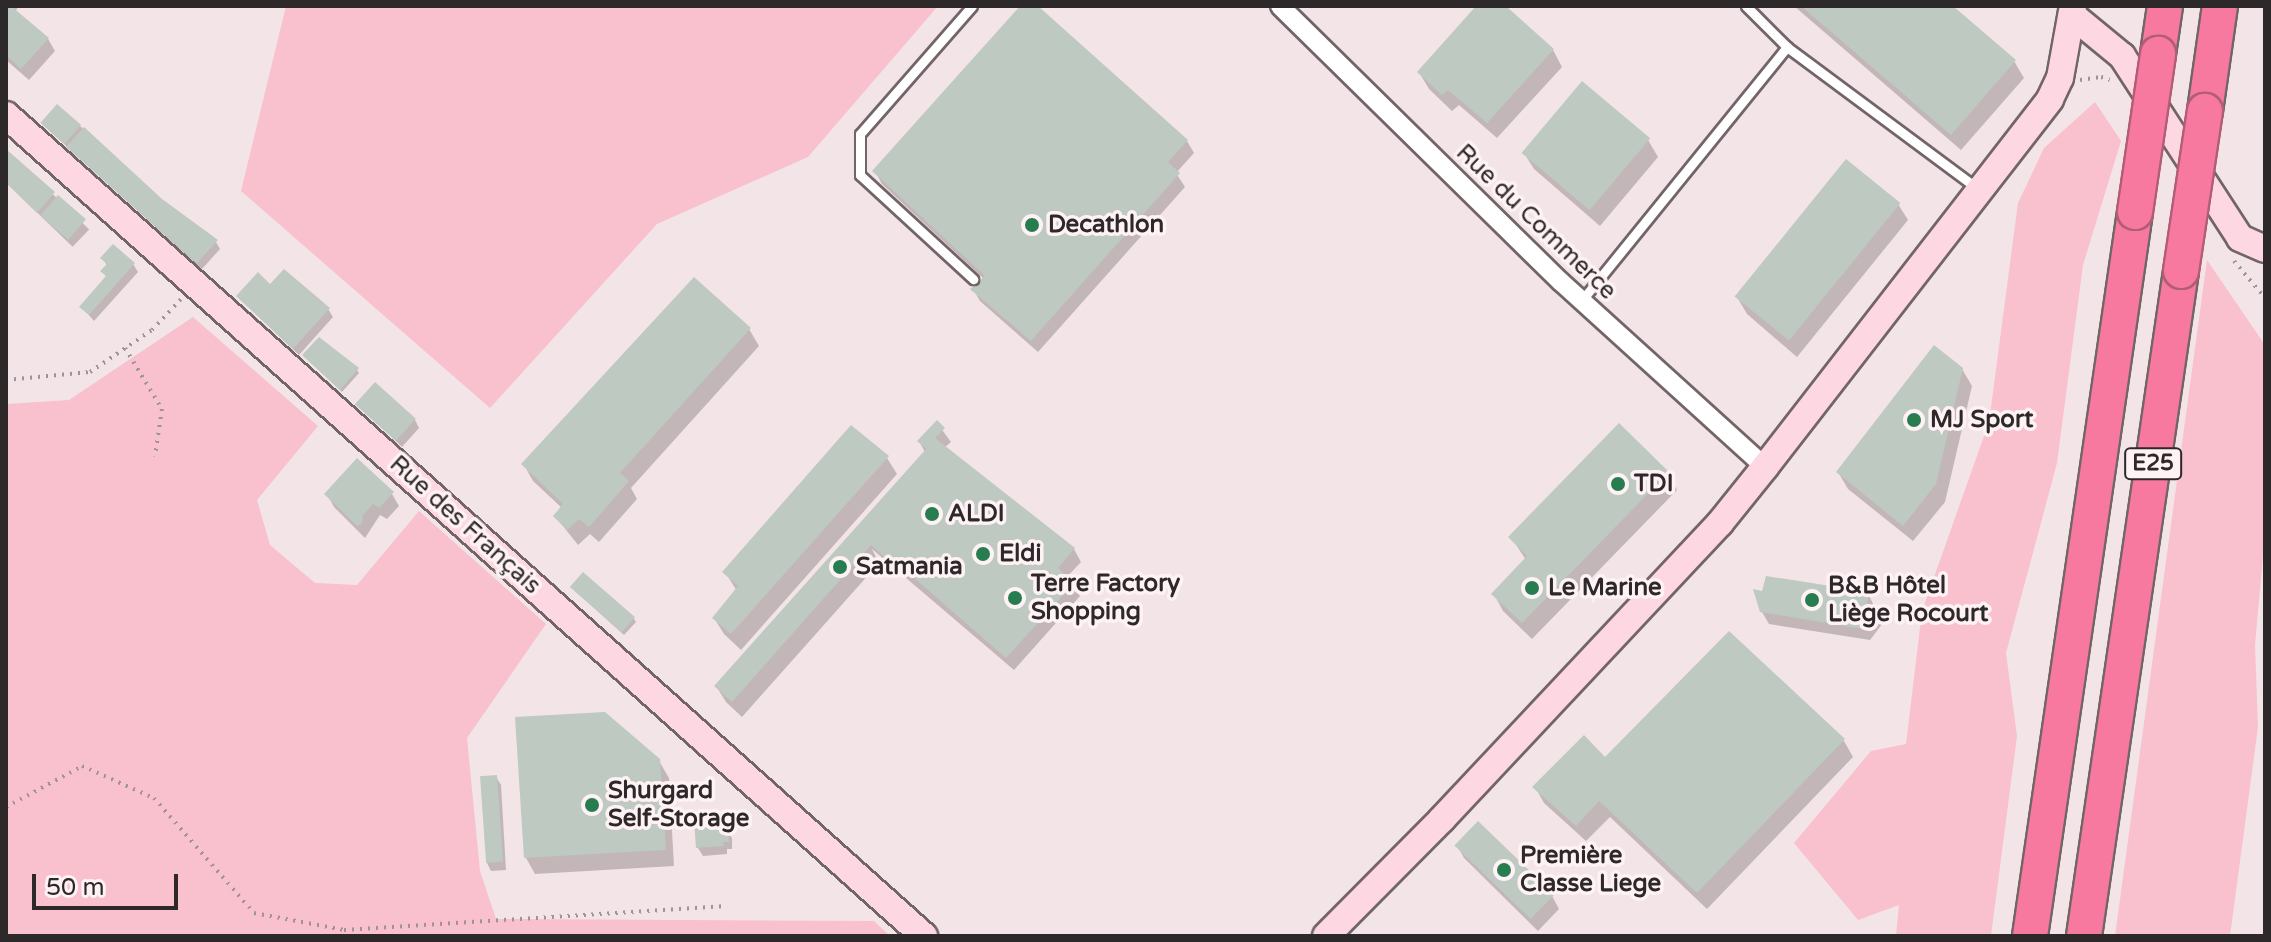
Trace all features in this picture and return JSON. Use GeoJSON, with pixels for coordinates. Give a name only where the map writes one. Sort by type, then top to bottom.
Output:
{"type":"FeatureCollection","features":[{"type":"Feature","properties":{"kind":"highway","name":"E25"},"geometry":{"type":"LineString","coordinates":[[2030,936],[2165,6]]}},
{"type":"Feature","properties":{"kind":"highway","name":"E25"},"geometry":{"type":"LineString","coordinates":[[2084,936],[2220,6]]}},
{"type":"Feature","properties":{"kind":"street","name":"Rue du Commerce"},"geometry":{"type":"LineString","coordinates":[[1280,6],[1582,300],[1765,467]]}},
{"type":"Feature","properties":{"kind":"street"},"geometry":{"type":"LineString","coordinates":[[1326,936],[1453,808],[1720,523],[2050,99],[2060,78],[2072,10]]}},
{"type":"Feature","properties":{"kind":"street"},"geometry":{"type":"LineString","coordinates":[[2072,10],[2122,56],[2240,238],[2265,249]]}},
{"type":"Feature","properties":{"kind":"street","name":"Rue des Français"},"geometry":{"type":"LineString","coordinates":[[6,115],[924,936]]}},
{"type":"Feature","properties":{"kind":"lane"},"geometry":{"type":"LineString","coordinates":[[972,6],[860,134],[860,175],[973,279]]}},
{"type":"Feature","properties":{"kind":"lane"},"geometry":{"type":"LineString","coordinates":[[1746,6],[1787,47],[1981,191]]}},
{"type":"Feature","properties":{"kind":"lane"},"geometry":{"type":"LineString","coordinates":[[1582,300],[1787,47]]}},
{"type":"Feature","properties":{"kind":"path"},"geometry":{"type":"LineString","coordinates":[[2233,260],[2265,298]]}},
{"type":"Feature","properties":{"kind":"path"},"geometry":{"type":"LineString","coordinates":[[6,380],[90,372],[152,330],[172,309]]}},
{"type":"Feature","properties":{"kind":"path"},"geometry":{"type":"LineString","coordinates":[[125,348],[162,409],[155,456]]}},
{"type":"Feature","properties":{"kind":"path"},"geometry":{"type":"LineString","coordinates":[[6,807],[82,766],[154,798],[254,913],[344,930],[722,906]]}},
{"type":"Feature","properties":{"kind":"shaded area"},"geometry":{"type":"Polygon","coordinates":[[[286,6],[938,6],[808,157],[657,224],[490,408],[241,191],[286,6]]]}},
{"type":"Feature","properties":{"kind":"shaded area"},"geometry":{"type":"Polygon","coordinates":[[[2095,102],[2121,141],[2083,265],[2057,463],[2006,653],[2017,736],[1991,936],[1896,936],[1899,905],[1858,920],[1794,843],[1871,751],[1906,744],[1922,611],[1989,422],[2018,203],[2044,148],[2095,102]]]}},
{"type":"Feature","properties":{"kind":"shaded area"},"geometry":{"type":"Polygon","coordinates":[[[2207,260],[2265,345],[2265,533],[2255,645],[2258,727],[2230,936],[2115,936],[2207,260]]]}},
{"type":"Feature","properties":{"kind":"shaded area"},"geometry":{"type":"Polygon","coordinates":[[[193,317],[318,426],[257,500],[270,545],[315,583],[357,585],[419,511],[546,624],[467,738],[480,871],[496,919],[874,921],[890,936],[6,936],[6,404],[69,400],[193,317]]]}},
{"type":"Feature","properties":{"kind":"building"},"geometry":{"type":"Polygon","coordinates":[[[11,6],[49,38],[21,69],[6,55],[6,11],[11,6]]]}},
{"type":"Feature","properties":{"kind":"building","name":"Decathlon"},"geometry":{"type":"Polygon","coordinates":[[[1020,6],[1038,6],[1188,140],[1168,162],[1180,173],[1031,341],[970,289],[985,276],[872,171],[1020,6]]]}},
{"type":"Feature","properties":{"kind":"building"},"geometry":{"type":"Polygon","coordinates":[[[1476,6],[1506,6],[1554,49],[1487,123],[1448,90],[1442,95],[1417,72],[1476,6]]]}},
{"type":"Feature","properties":{"kind":"building"},"geometry":{"type":"Polygon","coordinates":[[[1801,6],[1953,6],[2016,60],[1951,135],[1801,6]]]}},
{"type":"Feature","properties":{"kind":"building"},"geometry":{"type":"Polygon","coordinates":[[[1582,81],[1650,138],[1590,210],[1522,153],[1582,81]]]}},
{"type":"Feature","properties":{"kind":"building"},"geometry":{"type":"Polygon","coordinates":[[[57,104],[81,125],[65,144],[41,123],[57,104]]]}},
{"type":"Feature","properties":{"kind":"building"},"geometry":{"type":"Polygon","coordinates":[[[84,127],[162,199],[218,240],[197,263],[66,147],[84,127]]]}},
{"type":"Feature","properties":{"kind":"building"},"geometry":{"type":"Polygon","coordinates":[[[6,149],[55,192],[37,213],[7,184],[6,149]]]}},
{"type":"Feature","properties":{"kind":"building"},"geometry":{"type":"Polygon","coordinates":[[[1846,159],[1900,203],[1789,341],[1735,297],[1846,159]]]}},
{"type":"Feature","properties":{"kind":"building"},"geometry":{"type":"Polygon","coordinates":[[[58,195],[86,219],[68,240],[40,215],[58,195]]]}},
{"type":"Feature","properties":{"kind":"building"},"geometry":{"type":"Polygon","coordinates":[[[113,244],[135,263],[89,315],[79,307],[106,276],[100,271],[107,264],[100,258],[113,244]]]}},
{"type":"Feature","properties":{"kind":"building"},"geometry":{"type":"Polygon","coordinates":[[[284,269],[330,308],[293,349],[236,296],[258,272],[270,284],[284,269]]]}},
{"type":"Feature","properties":{"kind":"building"},"geometry":{"type":"Polygon","coordinates":[[[694,277],[751,328],[620,473],[629,481],[589,527],[579,519],[567,530],[553,516],[563,504],[521,464],[694,277]]]}},
{"type":"Feature","properties":{"kind":"building"},"geometry":{"type":"Polygon","coordinates":[[[319,337],[359,368],[340,390],[302,355],[319,337]]]}},
{"type":"Feature","properties":{"kind":"building","name":"MJ Sport"},"geometry":{"type":"Polygon","coordinates":[[[1934,345],[1963,368],[1936,484],[1903,526],[1836,472],[1934,345]]]}},
{"type":"Feature","properties":{"kind":"building"},"geometry":{"type":"Polygon","coordinates":[[[375,382],[416,419],[396,441],[355,404],[375,382]]]}},
{"type":"Feature","properties":{"kind":"building"},"geometry":{"type":"Polygon","coordinates":[[[937,420],[945,428],[935,438],[1075,548],[1058,568],[1074,583],[1006,658],[905,570],[902,573],[871,545],[732,702],[714,686],[926,449],[917,441],[937,420]]]}},
{"type":"Feature","properties":{"kind":"building"},"geometry":{"type":"Polygon","coordinates":[[[1619,423],[1669,472],[1522,623],[1491,594],[1527,556],[1508,537],[1619,423]]]}},
{"type":"Feature","properties":{"kind":"building"},"geometry":{"type":"Polygon","coordinates":[[[851,425],[889,456],[731,634],[712,618],[738,586],[722,572],[851,425]]]}},
{"type":"Feature","properties":{"kind":"building"},"geometry":{"type":"Polygon","coordinates":[[[357,458],[394,492],[379,508],[373,504],[363,515],[362,524],[357,526],[324,494],[357,458]]]}},
{"type":"Feature","properties":{"kind":"building"},"geometry":{"type":"Polygon","coordinates":[[[583,572],[635,617],[622,632],[570,587],[583,572]]]}},
{"type":"Feature","properties":{"kind":"building","name":"B&B Hôtel Liège Rocourt"},"geometry":{"type":"Polygon","coordinates":[[[1766,576],[1869,592],[1867,607],[1877,609],[1863,629],[1760,612],[1753,589],[1762,591],[1766,576]]]}},
{"type":"Feature","properties":{"kind":"building"},"geometry":{"type":"Polygon","coordinates":[[[1729,631],[1845,739],[1697,893],[1599,801],[1576,826],[1532,787],[1584,735],[1605,757],[1729,631]]]}},
{"type":"Feature","properties":{"kind":"building","name":"Shurgard Self-Storage"},"geometry":{"type":"Polygon","coordinates":[[[605,712],[660,759],[666,850],[524,858],[515,717],[605,712]]]}},
{"type":"Feature","properties":{"kind":"building"},"geometry":{"type":"Polygon","coordinates":[[[497,775],[503,862],[486,863],[480,776],[497,775]]]}},
{"type":"Feature","properties":{"kind":"building"},"geometry":{"type":"Polygon","coordinates":[[[722,818],[723,828],[728,828],[729,842],[723,842],[724,846],[696,848],[694,820],[722,818]]]}},
{"type":"Feature","properties":{"kind":"building","name":"Première Classe Liege"},"geometry":{"type":"Polygon","coordinates":[[[1478,821],[1554,895],[1531,919],[1454,845],[1478,821]]]}},
{"type":"Feature","properties":{"kind":"place","name":"Decathlon"},"geometry":{"type":"Point","coordinates":[1032,225]}},
{"type":"Feature","properties":{"kind":"place","name":"MJ Sport"},"geometry":{"type":"Point","coordinates":[1914,420]}},
{"type":"Feature","properties":{"kind":"place","name":"TDI"},"geometry":{"type":"Point","coordinates":[1618,484]}},
{"type":"Feature","properties":{"kind":"place","name":"ALDI"},"geometry":{"type":"Point","coordinates":[932,514]}},
{"type":"Feature","properties":{"kind":"place","name":"Eldi"},"geometry":{"type":"Point","coordinates":[983,554]}},
{"type":"Feature","properties":{"kind":"place","name":"Satmania"},"geometry":{"type":"Point","coordinates":[840,567]}},
{"type":"Feature","properties":{"kind":"place","name":"Le Marine"},"geometry":{"type":"Point","coordinates":[1532,588]}},
{"type":"Feature","properties":{"kind":"place","name":"Terre Factory Shopping"},"geometry":{"type":"Point","coordinates":[1015,598]}},
{"type":"Feature","properties":{"kind":"place","name":"B&B Hôtel Liège Rocourt"},"geometry":{"type":"Point","coordinates":[1812,600]}},
{"type":"Feature","properties":{"kind":"place","name":"Shurgard Self-Storage"},"geometry":{"type":"Point","coordinates":[592,805]}},
{"type":"Feature","properties":{"kind":"place","name":"Première Classe Liege"},"geometry":{"type":"Point","coordinates":[1504,870]}}]}
